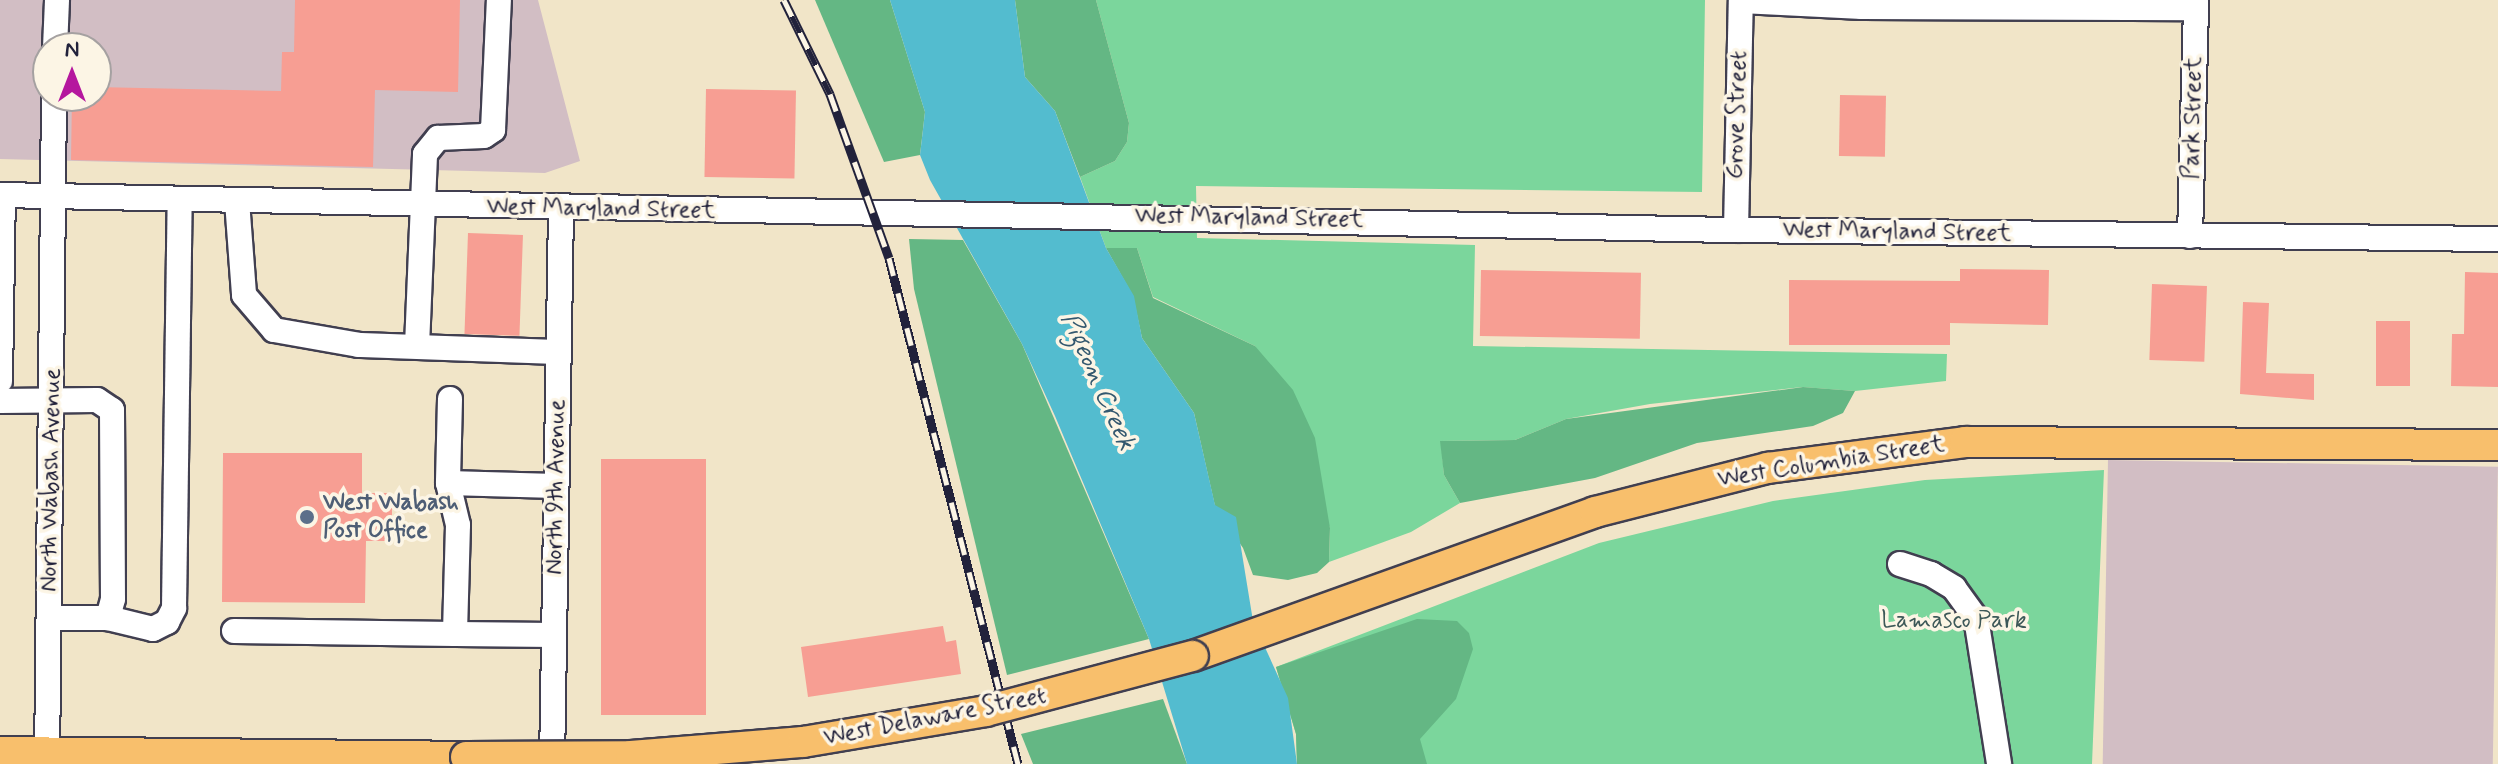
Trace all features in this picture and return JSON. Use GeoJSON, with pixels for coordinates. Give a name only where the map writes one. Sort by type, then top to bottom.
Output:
{"type":"FeatureCollection","features":[{"type":"Feature","properties":{"kind":"main road","name":"West Columbia Street"},"geometry":{"type":"LineString","coordinates":[[1193,656],[1445,564],[1683,487],[1867,452],[2019,441],[2498,445]]}},
{"type":"Feature","properties":{"kind":"main road","name":"West Delaware Street"},"geometry":{"type":"LineString","coordinates":[[0,752],[47,758],[631,756],[803,742],[986,711],[1193,656]]}},
{"type":"Feature","properties":{"kind":"street"},"geometry":{"type":"LineString","coordinates":[[56,32],[57,0]]}},
{"type":"Feature","properties":{"kind":"street"},"geometry":{"type":"LineString","coordinates":[[417,346],[422,206],[428,145],[438,138],[484,136],[493,130],[499,0]]}},
{"type":"Feature","properties":{"kind":"street"},"geometry":{"type":"LineString","coordinates":[[1741,0],[1862,7],[2196,4]]}},
{"type":"Feature","properties":{"kind":"street","name":"Grove Street"},"geometry":{"type":"LineString","coordinates":[[1736,230],[1741,0]]}},
{"type":"Feature","properties":{"kind":"street","name":"Park Street"},"geometry":{"type":"LineString","coordinates":[[2190,236],[2196,4]]}},
{"type":"Feature","properties":{"kind":"street","name":"North Wabash Avenue"},"geometry":{"type":"LineString","coordinates":[[47,758],[56,196],[54,112]]}},
{"type":"Feature","properties":{"kind":"street"},"geometry":{"type":"LineString","coordinates":[[0,381],[2,195]]}},
{"type":"Feature","properties":{"kind":"street","name":"West Maryland Street"},"geometry":{"type":"LineString","coordinates":[[2,195],[561,209],[917,215],[1167,215],[1736,230],[2498,239]]}},
{"type":"Feature","properties":{"kind":"street"},"geometry":{"type":"LineString","coordinates":[[49,618],[108,618],[153,629],[167,622],[174,608],[180,199]]}},
{"type":"Feature","properties":{"kind":"street"},"geometry":{"type":"LineString","coordinates":[[237,201],[244,295],[274,330],[359,345],[559,352]]}},
{"type":"Feature","properties":{"kind":"street","name":"North 9th Avenue"},"geometry":{"type":"LineString","coordinates":[[552,764],[561,209]]}},
{"type":"Feature","properties":{"kind":"street"},"geometry":{"type":"LineString","coordinates":[[450,399],[448,483],[458,525],[455,634]]}},
{"type":"Feature","properties":{"kind":"street"},"geometry":{"type":"LineString","coordinates":[[0,401],[97,400],[112,410],[113,599],[108,618]]}},
{"type":"Feature","properties":{"kind":"street"},"geometry":{"type":"LineString","coordinates":[[448,483],[556,486]]}},
{"type":"Feature","properties":{"kind":"street"},"geometry":{"type":"LineString","coordinates":[[1900,564],[1931,574],[1954,588],[1976,618],[1999,764]]}},
{"type":"Feature","properties":{"kind":"street"},"geometry":{"type":"LineString","coordinates":[[234,631],[554,635]]}},
{"type":"Feature","properties":{"kind":"shaded area"},"geometry":{"type":"Polygon","coordinates":[[[0,0],[538,0],[580,161],[545,173],[0,159],[0,0]]]}},
{"type":"Feature","properties":{"kind":"shaded area"},"geometry":{"type":"Polygon","coordinates":[[[2108,460],[2498,467],[2493,764],[2103,764],[2108,460]]]}},
{"type":"Feature","properties":{"kind":"green space"},"geometry":{"type":"Polygon","coordinates":[[[815,0],[890,0],[925,112],[920,155],[884,162],[815,0]]]}},
{"type":"Feature","properties":{"kind":"green space"},"geometry":{"type":"Polygon","coordinates":[[[1015,0],[1096,0],[1129,123],[1127,142],[1115,161],[1080,177],[1055,111],[1025,77],[1015,0]]]}},
{"type":"Feature","properties":{"kind":"green space"},"geometry":{"type":"Polygon","coordinates":[[[1096,0],[1705,0],[1702,192],[1196,186],[1197,238],[1475,245],[1473,346],[1947,354],[1946,381],[1855,391],[1802,387],[1650,404],[1566,419],[1515,440],[1441,441],[1444,475],[1460,503],[1411,532],[1329,562],[1330,528],[1255,346],[1153,297],[1137,248],[1106,248],[1080,177],[1115,161],[1127,142],[1129,123],[1096,0]]]}},
{"type":"Feature","properties":{"kind":"green space"},"geometry":{"type":"Polygon","coordinates":[[[909,239],[963,240],[1022,344],[1149,639],[1007,675],[914,289],[909,239]]]}},
{"type":"Feature","properties":{"kind":"green space"},"geometry":{"type":"Polygon","coordinates":[[[1106,248],[1137,248],[1153,298],[1255,346],[1293,390],[1315,438],[1330,528],[1329,562],[1317,573],[1288,580],[1253,575],[1243,548],[1215,506],[1194,413],[1142,338],[1133,296],[1106,248]]]}},
{"type":"Feature","properties":{"kind":"green space"},"geometry":{"type":"Polygon","coordinates":[[[1803,387],[1855,391],[1843,413],[1813,426],[1697,443],[1595,478],[1460,503],[1444,475],[1440,441],[1515,440],[1566,419],[1803,387]]]}},
{"type":"Feature","properties":{"kind":"green space","name":"Lamasco Park"},"geometry":{"type":"Polygon","coordinates":[[[2104,470],[2092,764],[1297,764],[1296,734],[1276,667],[1599,543],[1773,501],[1925,480],[2104,470]]]}},
{"type":"Feature","properties":{"kind":"green space"},"geometry":{"type":"Polygon","coordinates":[[[1417,619],[1457,621],[1469,633],[1473,649],[1456,699],[1420,739],[1427,764],[1297,764],[1296,734],[1276,667],[1417,619]]]}},
{"type":"Feature","properties":{"kind":"green space"},"geometry":{"type":"Polygon","coordinates":[[[1163,699],[1187,764],[1033,764],[1021,734],[1163,699]]]}},
{"type":"Feature","properties":{"kind":"water","name":"Pigeon Creek"},"geometry":{"type":"Polygon","coordinates":[[[890,0],[1015,0],[1025,77],[1055,111],[1106,248],[1134,296],[1142,338],[1194,413],[1215,505],[1236,517],[1253,621],[1288,698],[1297,764],[1187,764],[1149,639],[1055,416],[1022,344],[930,180],[920,155],[925,112],[890,0]]]}},
{"type":"Feature","properties":{"kind":"building"},"geometry":{"type":"Polygon","coordinates":[[[295,0],[460,0],[458,92],[375,90],[373,167],[71,160],[72,112],[112,112],[112,87],[281,91],[282,52],[294,52],[295,0]]]}},
{"type":"Feature","properties":{"kind":"building"},"geometry":{"type":"Polygon","coordinates":[[[706,89],[796,91],[794,179],[704,177],[706,89]]]}},
{"type":"Feature","properties":{"kind":"building"},"geometry":{"type":"Polygon","coordinates":[[[1840,95],[1886,96],[1885,157],[1839,156],[1840,95]]]}},
{"type":"Feature","properties":{"kind":"building"},"geometry":{"type":"Polygon","coordinates":[[[468,233],[523,235],[519,336],[464,334],[468,233]]]}},
{"type":"Feature","properties":{"kind":"building"},"geometry":{"type":"Polygon","coordinates":[[[1960,269],[2049,270],[2048,325],[1950,323],[1950,345],[1789,345],[1789,280],[1960,281],[1960,269]]]}},
{"type":"Feature","properties":{"kind":"building"},"geometry":{"type":"Polygon","coordinates":[[[1481,270],[1641,273],[1640,339],[1480,336],[1481,270]]]}},
{"type":"Feature","properties":{"kind":"building"},"geometry":{"type":"Polygon","coordinates":[[[2465,272],[2498,273],[2498,387],[2451,386],[2452,334],[2464,334],[2465,272]]]}},
{"type":"Feature","properties":{"kind":"building"},"geometry":{"type":"Polygon","coordinates":[[[2152,284],[2207,286],[2204,362],[2149,360],[2152,284]]]}},
{"type":"Feature","properties":{"kind":"building"},"geometry":{"type":"Polygon","coordinates":[[[2243,302],[2269,303],[2266,373],[2314,374],[2314,400],[2240,394],[2243,302]]]}},
{"type":"Feature","properties":{"kind":"building"},"geometry":{"type":"Polygon","coordinates":[[[2376,321],[2410,321],[2410,386],[2376,386],[2376,321]]]}},
{"type":"Feature","properties":{"kind":"building","name":"West Wabash Post Office"},"geometry":{"type":"Polygon","coordinates":[[[223,453],[362,453],[362,493],[392,493],[392,541],[366,541],[365,603],[222,602],[223,453]]]}},
{"type":"Feature","properties":{"kind":"building"},"geometry":{"type":"Polygon","coordinates":[[[601,459],[706,459],[706,715],[601,715],[601,459]]]}},
{"type":"Feature","properties":{"kind":"building"},"geometry":{"type":"Polygon","coordinates":[[[943,626],[946,642],[956,640],[961,674],[808,697],[801,647],[943,626]]]}},
{"type":"Feature","properties":{"kind":"railway"},"geometry":{"type":"LineString","coordinates":[[784,0],[830,94],[889,258],[1018,764]]}},
{"type":"Feature","properties":{"kind":"place","name":"West Wabash Post Office"},"geometry":{"type":"Point","coordinates":[307,517]}}]}
